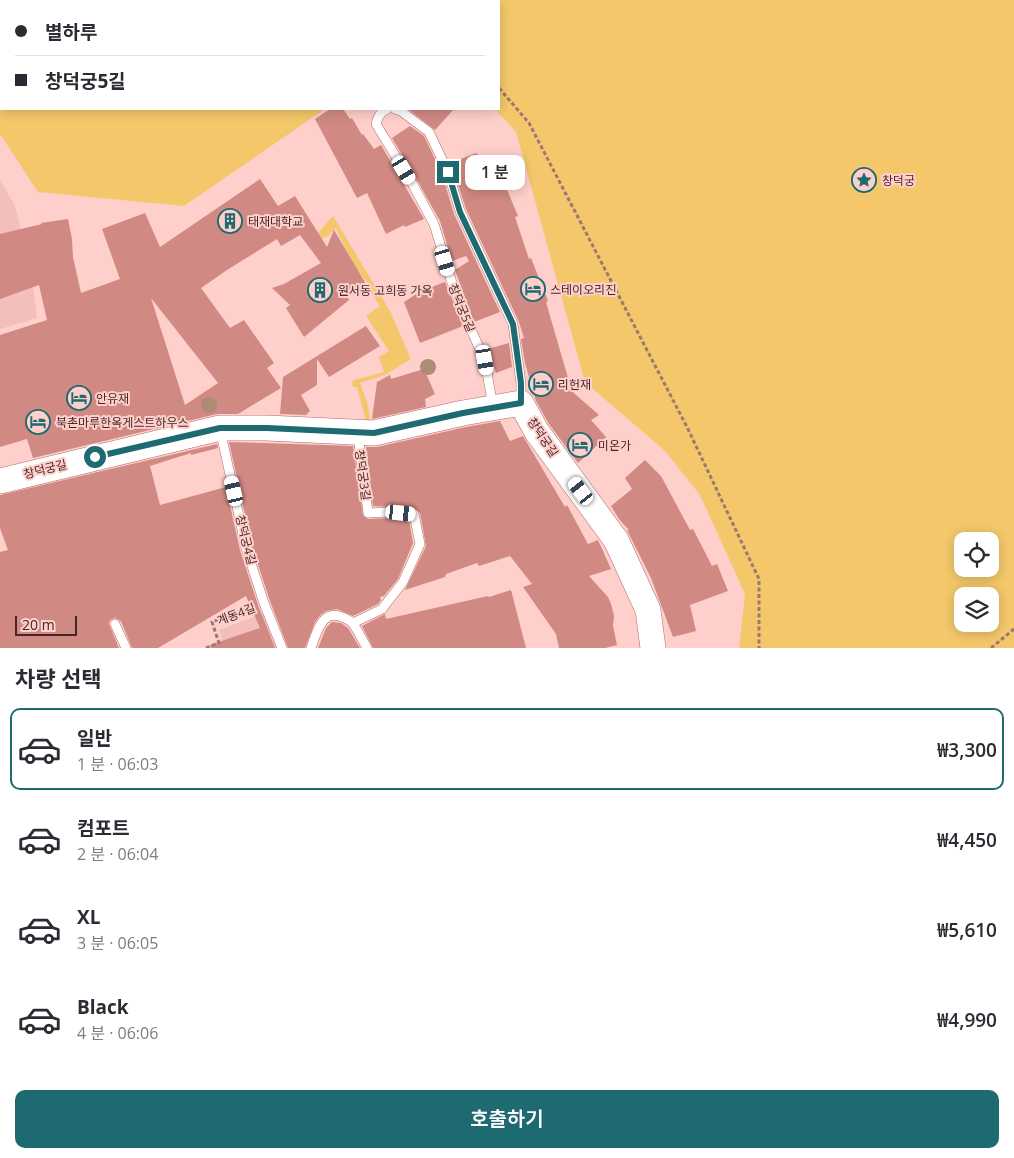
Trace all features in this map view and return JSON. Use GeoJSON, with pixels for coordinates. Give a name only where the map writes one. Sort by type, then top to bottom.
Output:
{"type":"FeatureCollection","features":[{"type":"Feature","properties":{"kind":"street","name":"창덕궁길"},"geometry":{"type":"LineString","coordinates":[[0,480],[220,428],[267,428],[374,433],[493,407],[521,403],[537,432],[616,540],[648,610],[653,648]]}},
{"type":"Feature","properties":{"kind":"lane","name":"창덕궁5길"},"geometry":{"type":"LineString","coordinates":[[386,110],[378,116],[376,124],[412,183],[434,224],[454,289],[485,360],[493,407]]}},
{"type":"Feature","properties":{"kind":"lane"},"geometry":{"type":"LineString","coordinates":[[398,110],[429,132],[448,172],[460,212],[513,324],[521,383],[521,403]]}},
{"type":"Feature","properties":{"kind":"lane","name":"창덕궁4길"},"geometry":{"type":"LineString","coordinates":[[220,428],[246,548],[264,603],[282,648]]}},
{"type":"Feature","properties":{"kind":"lane","name":"창덕궁3길"},"geometry":{"type":"LineString","coordinates":[[353,623],[382,609],[403,582],[420,544],[414,514],[368,513],[357,432]]}},
{"type":"Feature","properties":{"kind":"lane"},"geometry":{"type":"LineString","coordinates":[[311,648],[319,624],[330,616],[342,615],[353,623],[367,648]]}},
{"type":"Feature","properties":{"kind":"lane"},"geometry":{"type":"LineString","coordinates":[[116,624],[126,648]]}},
{"type":"Feature","properties":{"kind":"path"},"geometry":{"type":"LineString","coordinates":[[500,89],[528,123],[688,429],[732,519],[759,579],[759,648]]}},
{"type":"Feature","properties":{"kind":"path","name":"계동4길"},"geometry":{"type":"LineString","coordinates":[[206,648],[218,643],[212,622],[264,603]]}},
{"type":"Feature","properties":{"kind":"path"},"geometry":{"type":"LineString","coordinates":[[991,648],[1014,629]]}},
{"type":"Feature","properties":{"kind":"shaded area"},"geometry":{"type":"Polygon","coordinates":[[[500,0],[1014,0],[1014,648],[739,648],[745,594],[700,495],[665,451],[585,382],[516,132],[496,110],[500,110],[500,0]]]}},
{"type":"Feature","properties":{"kind":"shaded area"},"geometry":{"type":"Polygon","coordinates":[[[0,110],[324,110],[184,206],[38,192],[0,134],[0,110]]]}},
{"type":"Feature","properties":{"kind":"shaded area"},"geometry":{"type":"Polygon","coordinates":[[[0,180],[15,206],[32,276],[37,318],[0,329],[0,180]]]}},
{"type":"Feature","properties":{"kind":"shaded area"},"geometry":{"type":"Polygon","coordinates":[[[333,216],[390,311],[411,359],[385,375],[360,383],[368,405],[371,428],[366,421],[357,387],[353,387],[352,383],[354,380],[384,372],[379,357],[389,351],[366,316],[380,306],[369,290],[373,288],[362,276],[352,260],[336,228],[328,236],[307,245],[333,216]]]}},
{"type":"Feature","properties":{"kind":"shaded area"},"geometry":{"type":"Polygon","coordinates":[[[264,613],[278,648],[224,648],[219,630],[264,613]]]}},
{"type":"Feature","properties":{"kind":"building"},"geometry":{"type":"Polygon","coordinates":[[[328,110],[344,110],[350,119],[352,118],[362,135],[374,149],[381,145],[424,219],[405,227],[404,225],[386,234],[367,193],[357,198],[315,119],[328,110]]]}},
{"type":"Feature","properties":{"kind":"building"},"geometry":{"type":"Polygon","coordinates":[[[409,110],[453,110],[435,130],[409,110]]]}},
{"type":"Feature","properties":{"kind":"building"},"geometry":{"type":"Polygon","coordinates":[[[410,126],[424,136],[442,174],[454,214],[500,312],[474,322],[455,270],[469,261],[466,256],[452,261],[440,221],[392,138],[410,126]]]}},
{"type":"Feature","properties":{"kind":"building"},"geometry":{"type":"Polygon","coordinates":[[[476,153],[503,180],[518,216],[515,217],[529,259],[531,258],[548,301],[546,302],[568,378],[560,381],[599,415],[591,420],[606,437],[578,463],[549,424],[536,401],[525,363],[521,339],[524,338],[519,322],[466,209],[451,163],[476,153]]]}},
{"type":"Feature","properties":{"kind":"building"},"geometry":{"type":"Polygon","coordinates":[[[260,179],[278,206],[295,196],[327,247],[334,230],[369,289],[347,296],[349,300],[304,337],[286,308],[290,305],[272,288],[284,284],[321,263],[300,235],[281,246],[277,239],[201,288],[230,328],[244,320],[274,363],[267,368],[281,388],[238,414],[217,414],[33,458],[27,439],[0,447],[0,335],[47,320],[39,285],[0,299],[0,234],[41,223],[68,219],[73,257],[81,293],[120,279],[102,229],[145,213],[160,247],[260,179]],[[151,298],[185,405],[218,383],[151,298]]]}},
{"type":"Feature","properties":{"kind":"building"},"geometry":{"type":"Polygon","coordinates":[[[445,282],[463,326],[420,343],[404,302],[421,291],[445,282]]]}},
{"type":"Feature","properties":{"kind":"building"},"geometry":{"type":"Polygon","coordinates":[[[366,326],[380,346],[329,377],[317,359],[317,385],[301,395],[310,411],[306,415],[280,414],[283,377],[366,326]]]}},
{"type":"Feature","properties":{"kind":"building"},"geometry":{"type":"Polygon","coordinates":[[[509,343],[512,367],[496,373],[488,349],[509,343]]]}},
{"type":"Feature","properties":{"kind":"building"},"geometry":{"type":"Polygon","coordinates":[[[424,369],[435,394],[425,399],[426,407],[372,419],[377,382],[390,375],[391,379],[424,369]]]}},
{"type":"Feature","properties":{"kind":"building"},"geometry":{"type":"Polygon","coordinates":[[[500,421],[510,441],[523,436],[565,507],[567,505],[588,544],[598,540],[611,569],[589,576],[608,597],[611,604],[617,645],[605,648],[559,648],[556,634],[523,587],[532,584],[510,556],[479,566],[477,563],[446,574],[445,577],[405,590],[426,546],[420,513],[414,508],[373,506],[366,447],[377,447],[500,421]]]}},
{"type":"Feature","properties":{"kind":"building"},"geometry":{"type":"Polygon","coordinates":[[[229,442],[353,446],[363,516],[368,519],[409,520],[413,543],[398,579],[384,596],[380,597],[381,600],[378,604],[353,616],[337,609],[326,611],[315,622],[305,648],[288,648],[252,546],[229,442]]]}},
{"type":"Feature","properties":{"kind":"building"},"geometry":{"type":"Polygon","coordinates":[[[217,444],[218,448],[191,455],[191,453],[150,466],[160,505],[226,487],[240,550],[258,605],[275,648],[211,648],[210,645],[260,628],[246,596],[158,648],[132,648],[121,621],[115,618],[110,620],[109,624],[119,648],[0,648],[0,552],[8,550],[0,528],[0,495],[217,444]]]}},
{"type":"Feature","properties":{"kind":"building"},"geometry":{"type":"Polygon","coordinates":[[[645,460],[661,476],[690,530],[693,529],[712,566],[717,564],[728,591],[690,605],[696,631],[673,637],[651,578],[627,530],[629,530],[611,506],[632,489],[625,478],[645,460]]]}},
{"type":"Feature","properties":{"kind":"building"},"geometry":{"type":"Polygon","coordinates":[[[511,590],[526,648],[373,648],[362,626],[385,614],[386,619],[489,597],[511,590]]]}},
{"type":"Feature","properties":{"kind":"building"},"geometry":{"type":"Polygon","coordinates":[[[332,622],[341,623],[348,628],[360,648],[318,648],[326,628],[332,622]]]}},
{"type":"Feature","properties":{"kind":"place","name":"창덕궁"},"geometry":{"type":"Point","coordinates":[864,180]}},
{"type":"Feature","properties":{"kind":"place","name":"태재대학교"},"geometry":{"type":"Point","coordinates":[230,221]}},
{"type":"Feature","properties":{"kind":"place","name":"스테이오리진"},"geometry":{"type":"Point","coordinates":[533,289]}},
{"type":"Feature","properties":{"kind":"place","name":"원서동 고희동 가옥"},"geometry":{"type":"Point","coordinates":[320,290]}},
{"type":"Feature","properties":{"kind":"place","name":"리헌재"},"geometry":{"type":"Point","coordinates":[541,384]}},
{"type":"Feature","properties":{"kind":"place","name":"안유재"},"geometry":{"type":"Point","coordinates":[79,398]}},
{"type":"Feature","properties":{"kind":"place","name":"북촌마루한옥게스트하우스"},"geometry":{"type":"Point","coordinates":[38,422]}},
{"type":"Feature","properties":{"kind":"place","name":"미온가"},"geometry":{"type":"Point","coordinates":[580,445]}},
{"type":"Feature","properties":{"kind":"route"},"geometry":{"type":"LineString","coordinates":[[95,457],[220,428],[267,428],[374,433],[463,413],[521,403],[521,383],[513,324],[460,212],[448,172]]}}]}
